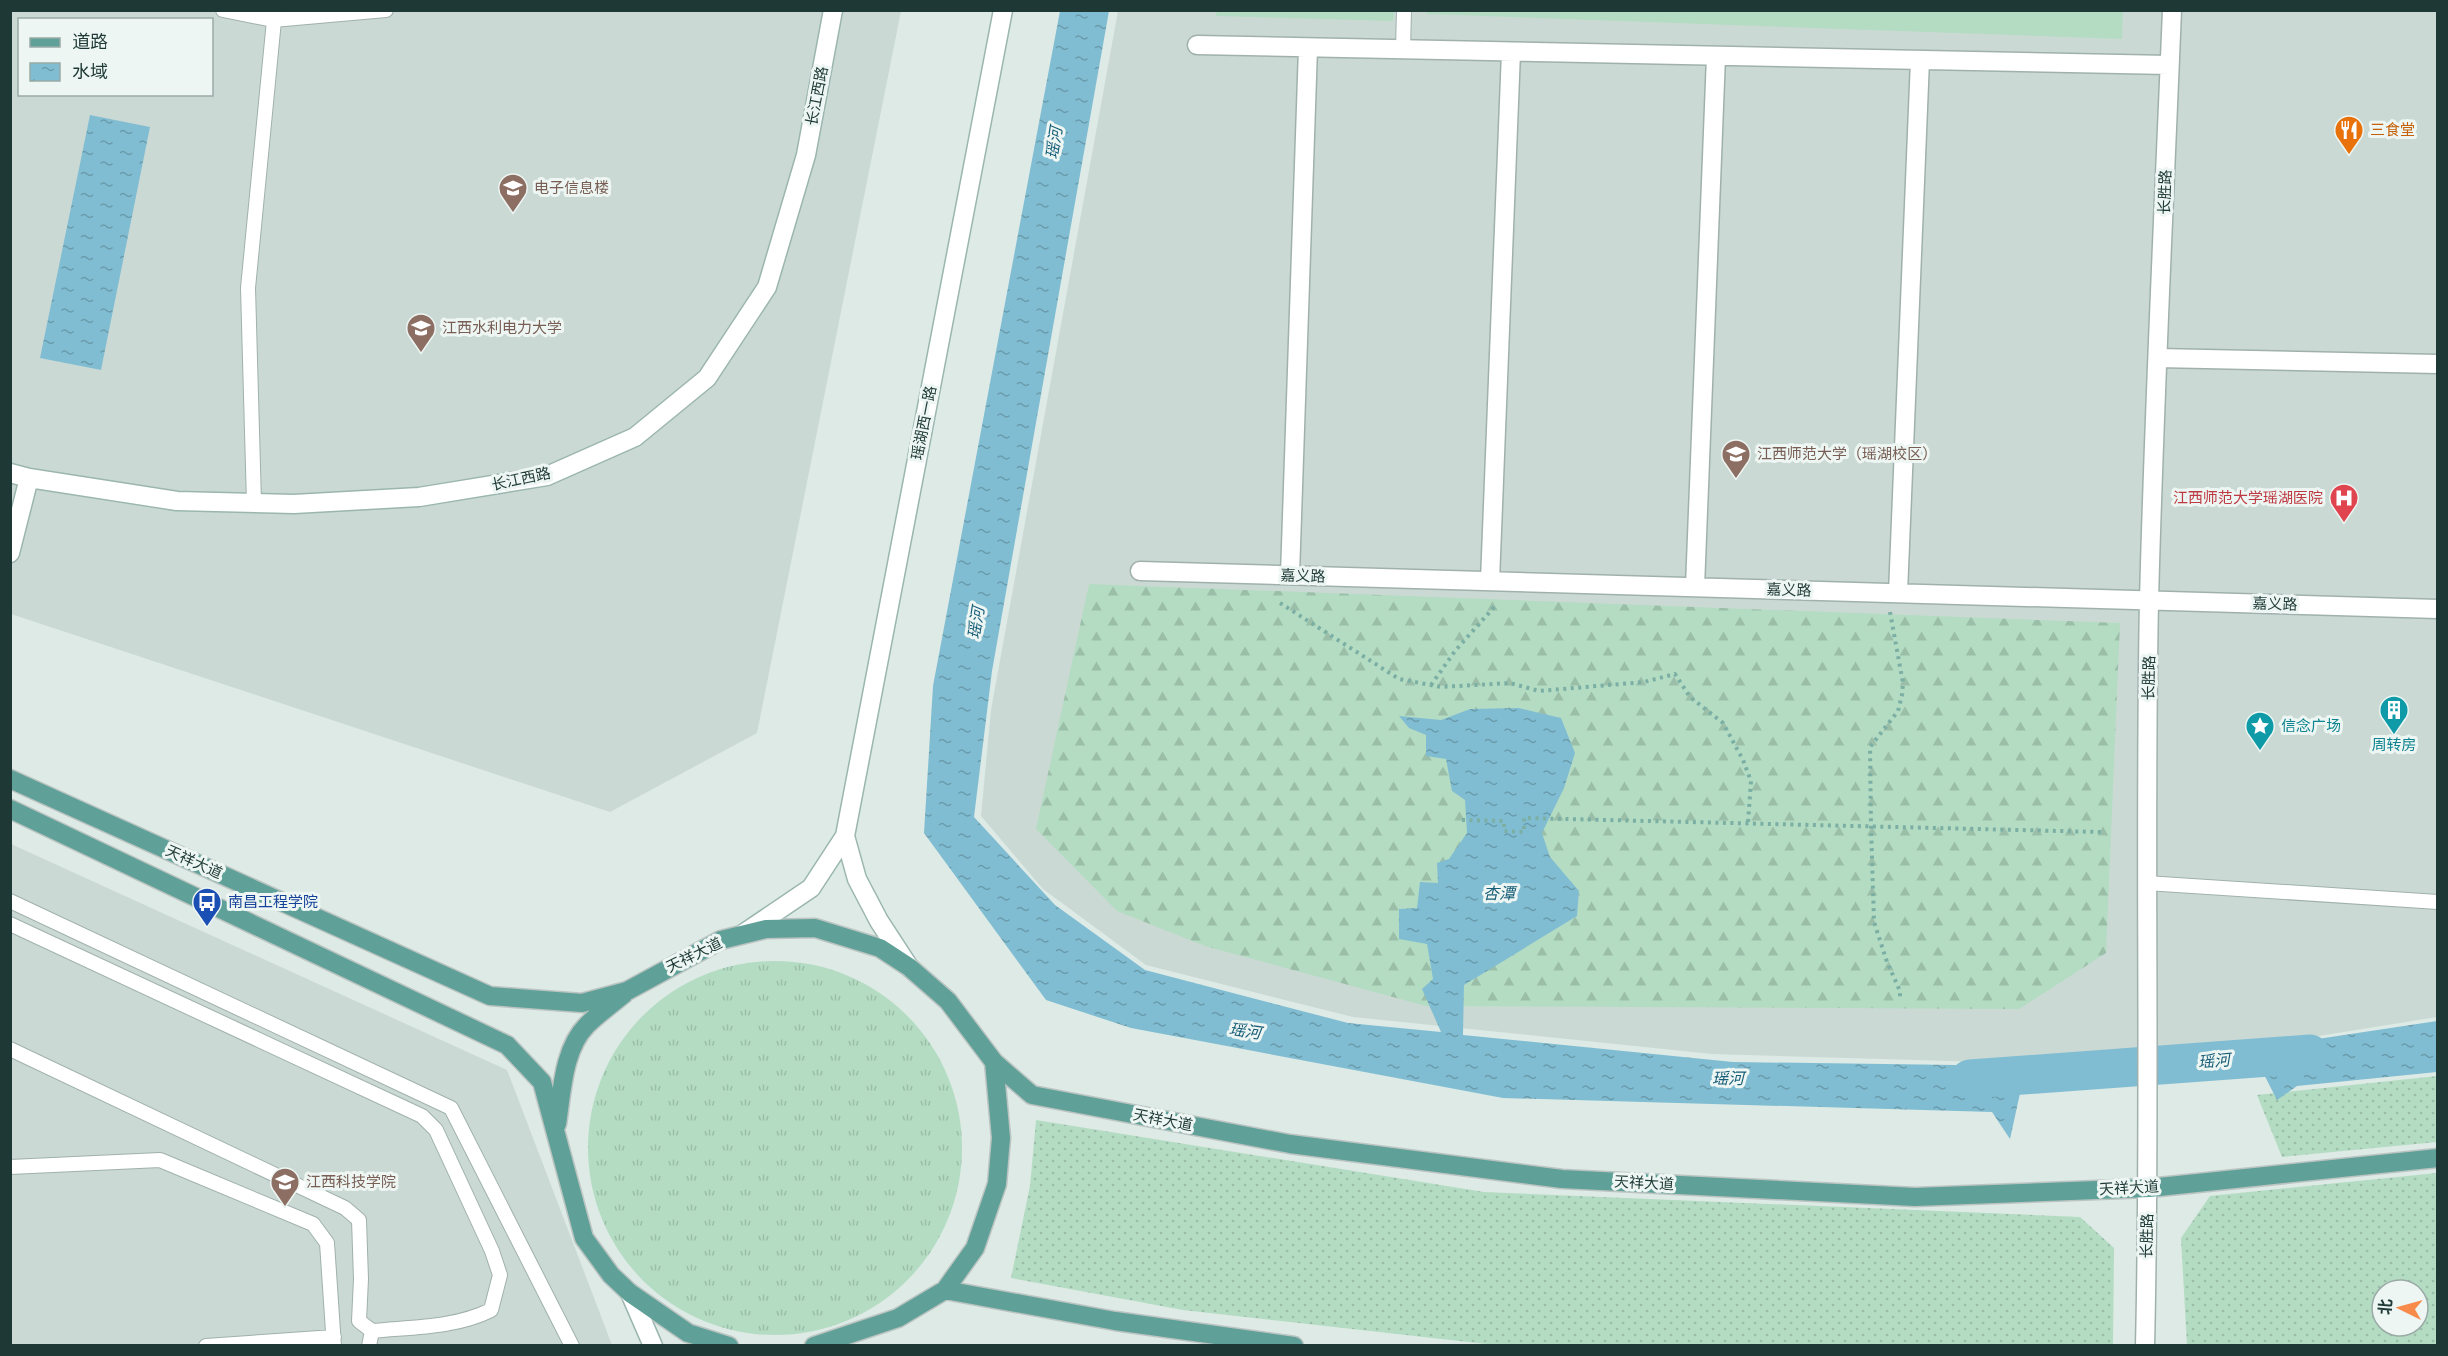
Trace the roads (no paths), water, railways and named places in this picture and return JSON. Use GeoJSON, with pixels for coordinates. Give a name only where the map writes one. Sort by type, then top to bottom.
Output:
{"type":"FeatureCollection","features":[{"type":"Feature","properties":{"kind":"main road","name":"天祥大道"},"geometry":{"type":"LineString","coordinates":[[10,778],[489,996],[582,1003],[627,991],[721,940],[766,929],[815,928],[880,948],[909,968],[948,1001],[994,1062],[1032,1095],[1290,1144],[1562,1179],[1916,1197],[2149,1188],[2438,1158]]}},
{"type":"Feature","properties":{"kind":"main road","name":"天祥大道"},"geometry":{"type":"LineString","coordinates":[[10,809],[507,1045],[542,1082],[584,1238],[611,1275],[630,1293],[688,1333],[729,1346]]}},
{"type":"Feature","properties":{"kind":"main road"},"geometry":{"type":"LineString","coordinates":[[556,1132],[564,1079],[571,1053],[585,1026],[627,991]]}},
{"type":"Feature","properties":{"kind":"main road"},"geometry":{"type":"LineString","coordinates":[[814,1346],[898,1318],[945,1290],[975,1248],[997,1184],[1001,1138],[994,1062]]}},
{"type":"Feature","properties":{"kind":"main road"},"geometry":{"type":"LineString","coordinates":[[945,1290],[1115,1321],[1294,1346]]}},
{"type":"Feature","properties":{"kind":"street","name":"长江西路"},"geometry":{"type":"LineString","coordinates":[[10,473],[177,501],[294,504],[419,497],[547,476],[635,436],[707,378],[767,287],[806,155],[833,10]]}},
{"type":"Feature","properties":{"kind":"street","name":"瑶湖西一路"},"geometry":{"type":"LineString","coordinates":[[845,836],[1003,10]]}},
{"type":"Feature","properties":{"kind":"street","name":"长胜路"},"geometry":{"type":"LineString","coordinates":[[2145,1346],[2149,1188],[2145,967],[2149,601],[2172,10]]}},
{"type":"Feature","properties":{"kind":"street"},"geometry":{"type":"LineString","coordinates":[[1197,45],[2169,65]]}},
{"type":"Feature","properties":{"kind":"street"},"geometry":{"type":"LineString","coordinates":[[1290,575],[1308,48]]}},
{"type":"Feature","properties":{"kind":"street"},"geometry":{"type":"LineString","coordinates":[[1491,581],[1511,52]]}},
{"type":"Feature","properties":{"kind":"street"},"geometry":{"type":"LineString","coordinates":[[1695,587],[1716,56]]}},
{"type":"Feature","properties":{"kind":"street"},"geometry":{"type":"LineString","coordinates":[[1898,593],[1920,60]]}},
{"type":"Feature","properties":{"kind":"street"},"geometry":{"type":"LineString","coordinates":[[2158,358],[2438,364]]}},
{"type":"Feature","properties":{"kind":"street"},"geometry":{"type":"LineString","coordinates":[[10,553],[29,478]]}},
{"type":"Feature","properties":{"kind":"street","name":"嘉义路"},"geometry":{"type":"LineString","coordinates":[[1140,571],[2438,609]]}},
{"type":"Feature","properties":{"kind":"street"},"geometry":{"type":"LineString","coordinates":[[741,935],[811,888],[845,836]]}},
{"type":"Feature","properties":{"kind":"street"},"geometry":{"type":"LineString","coordinates":[[845,836],[857,879],[879,921],[909,968]]}},
{"type":"Feature","properties":{"kind":"street"},"geometry":{"type":"LineString","coordinates":[[630,1293],[653,1346]]}},
{"type":"Feature","properties":{"kind":"lane"},"geometry":{"type":"LineString","coordinates":[[223,10],[274,15],[386,10]]}},
{"type":"Feature","properties":{"kind":"lane"},"geometry":{"type":"LineString","coordinates":[[1403,50],[1404,10]]}},
{"type":"Feature","properties":{"kind":"lane"},"geometry":{"type":"LineString","coordinates":[[254,503],[248,288],[274,15]]}},
{"type":"Feature","properties":{"kind":"lane"},"geometry":{"type":"LineString","coordinates":[[2146,883],[2438,902]]}},
{"type":"Feature","properties":{"kind":"lane"},"geometry":{"type":"LineString","coordinates":[[10,901],[451,1108],[572,1346]]}},
{"type":"Feature","properties":{"kind":"lane"},"geometry":{"type":"LineString","coordinates":[[10,924],[422,1116],[436,1130],[492,1251],[500,1275],[491,1310],[475,1318],[453,1323],[372,1331],[359,1321],[361,1279],[359,1220],[345,1208],[10,1049]]}},
{"type":"Feature","properties":{"kind":"lane"},"geometry":{"type":"LineString","coordinates":[[10,1167],[160,1160],[314,1224],[327,1243],[334,1341],[206,1346]]}},
{"type":"Feature","properties":{"kind":"lane"},"geometry":{"type":"LineString","coordinates":[[369,1346],[372,1331]]}},
{"type":"Feature","properties":{"kind":"water","name":"杏潭"},"geometry":{"type":"Polygon","coordinates":[[[1060,11],[1109,11],[992,671],[974,817],[1055,905],[1145,970],[1348,1023],[1441,1032],[1422,989],[1433,979],[1427,944],[1399,939],[1399,909],[1417,908],[1420,882],[1438,883],[1437,863],[1449,859],[1467,833],[1465,800],[1452,791],[1446,759],[1426,756],[1426,735],[1409,728],[1399,716],[1441,720],[1470,709],[1519,708],[1561,718],[1575,753],[1564,788],[1542,833],[1550,857],[1579,891],[1577,916],[1464,985],[1463,1035],[1733,1062],[2026,1066],[2010,1139],[1992,1112],[1503,1098],[1131,1028],[1046,1000],[924,833],[933,686],[1060,11]]]}},
{"type":"Feature","properties":{"kind":"water"},"geometry":{"type":"Polygon","coordinates":[[[90,115],[150,127],[101,370],[40,358],[90,115]]]}},
{"type":"Feature","properties":{"kind":"water"},"geometry":{"type":"Polygon","coordinates":[[[2437,1021],[2437,1072],[2297,1086],[2277,1100],[2251,1049],[2437,1021]]]}},
{"type":"Feature","properties":{"kind":"waterway","name":"瑶河"},"geometry":{"type":"LineString","coordinates":[[1970,1079],[2310,1054]]}},
{"type":"Feature","properties":{"kind":"place","name":"三食堂"},"geometry":{"type":"Point","coordinates":[2349,156]}},
{"type":"Feature","properties":{"kind":"place","name":"电子信息楼"},"geometry":{"type":"Point","coordinates":[513,214]}},
{"type":"Feature","properties":{"kind":"place","name":"江西水利电力大学"},"geometry":{"type":"Point","coordinates":[421,354]}},
{"type":"Feature","properties":{"kind":"place","name":"江西师范大学（瑶湖校区）"},"geometry":{"type":"Point","coordinates":[1736,480]}},
{"type":"Feature","properties":{"kind":"place","name":"江西师范大学瑶湖医院"},"geometry":{"type":"Point","coordinates":[2344,524]}},
{"type":"Feature","properties":{"kind":"place","name":"周转房"},"geometry":{"type":"Point","coordinates":[2394,736]}},
{"type":"Feature","properties":{"kind":"place","name":"信念广场"},"geometry":{"type":"Point","coordinates":[2260,752]}},
{"type":"Feature","properties":{"kind":"place","name":"南昌工程学院"},"geometry":{"type":"Point","coordinates":[207,928]}},
{"type":"Feature","properties":{"kind":"place","name":"江西科技学院"},"geometry":{"type":"Point","coordinates":[285,1208]}}]}
